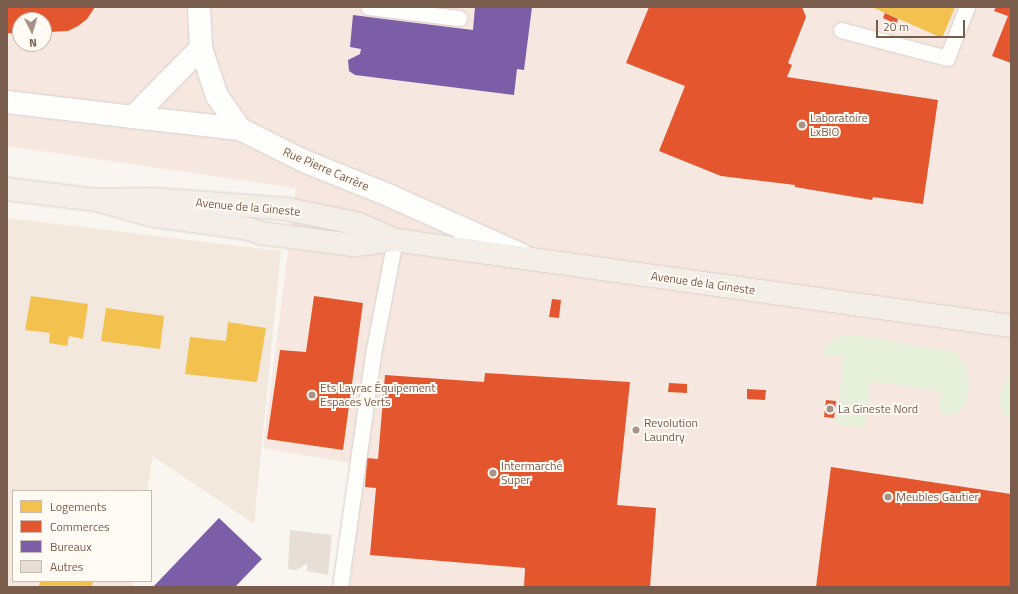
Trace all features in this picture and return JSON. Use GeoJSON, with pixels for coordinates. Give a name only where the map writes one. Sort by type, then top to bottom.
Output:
{"type":"FeatureCollection","features":[{"type":"Feature","properties":{"kind":"main road","name":"Avenue de la Gineste"},"geometry":{"type":"LineString","coordinates":[[7,189],[96,200],[150,215],[249,229],[260,233],[354,245],[395,240],[534,261],[1011,326]]}},
{"type":"Feature","properties":{"kind":"street","name":"Rue Pierre Carrère"},"geometry":{"type":"LineString","coordinates":[[199,7],[201,48],[217,96],[240,129],[304,161],[388,195],[534,261]]}},
{"type":"Feature","properties":{"kind":"street"},"geometry":{"type":"LineString","coordinates":[[133,117],[201,48]]}},
{"type":"Feature","properties":{"kind":"street"},"geometry":{"type":"LineString","coordinates":[[7,102],[240,129]]}},
{"type":"Feature","properties":{"kind":"lane"},"geometry":{"type":"LineString","coordinates":[[368,7],[459,18]]}},
{"type":"Feature","properties":{"kind":"lane"},"geometry":{"type":"LineString","coordinates":[[841,30],[947,58],[967,7]]}},
{"type":"Feature","properties":{"kind":"lane"},"geometry":{"type":"LineString","coordinates":[[340,587],[374,349],[395,240]]}},
{"type":"Feature","properties":{"kind":"shaded area"},"geometry":{"type":"Polygon","coordinates":[[[7,7],[1011,7],[1011,587],[350,587],[363,465],[263,448],[296,188],[7,146],[7,7]]]}},
{"type":"Feature","properties":{"kind":"shaded area"},"geometry":{"type":"Polygon","coordinates":[[[7,218],[281,251],[254,524],[153,456],[147,490],[12,490],[12,582],[134,582],[133,587],[7,587],[7,218]]]}},
{"type":"Feature","properties":{"kind":"green space"},"geometry":{"type":"Polygon","coordinates":[[[855,335],[956,352],[966,367],[970,386],[965,405],[955,414],[945,415],[939,413],[941,392],[871,381],[865,427],[837,425],[843,356],[822,355],[826,345],[837,337],[855,335]]]}},
{"type":"Feature","properties":{"kind":"green space"},"geometry":{"type":"Polygon","coordinates":[[[1011,369],[1011,423],[1002,411],[999,397],[1011,369]]]}},
{"type":"Feature","properties":{"kind":"building: Logements"},"geometry":{"type":"Polygon","coordinates":[[[872,7],[955,7],[942,38],[872,7]]]}},
{"type":"Feature","properties":{"kind":"building: Logements"},"geometry":{"type":"Polygon","coordinates":[[[31,296],[88,304],[83,339],[69,336],[67,346],[49,343],[50,333],[25,330],[31,296]]]}},
{"type":"Feature","properties":{"kind":"building: Logements"},"geometry":{"type":"Polygon","coordinates":[[[106,308],[164,316],[160,349],[101,341],[106,308]]]}},
{"type":"Feature","properties":{"kind":"building: Logements"},"geometry":{"type":"Polygon","coordinates":[[[228,322],[266,328],[257,382],[185,374],[190,337],[226,341],[228,322]]]}},
{"type":"Feature","properties":{"kind":"building: Logements"},"geometry":{"type":"Polygon","coordinates":[[[40,582],[93,582],[92,587],[39,587],[40,582]]]}},
{"type":"Feature","properties":{"kind":"building: Commerces"},"geometry":{"type":"Polygon","coordinates":[[[7,7],[95,7],[87,19],[68,31],[52,32],[52,12],[12,12],[12,33],[7,33],[7,7]]]}},
{"type":"Feature","properties":{"kind":"building: Commerces","name":"Laboratoire LxBIO"},"geometry":{"type":"Polygon","coordinates":[[[649,7],[802,7],[806,17],[788,63],[792,65],[787,77],[938,100],[923,204],[873,197],[872,200],[795,187],[795,185],[721,176],[659,151],[685,86],[626,63],[649,7]]]}},
{"type":"Feature","properties":{"kind":"building: Commerces"},"geometry":{"type":"Polygon","coordinates":[[[996,7],[1011,7],[1011,63],[992,56],[1008,16],[994,11],[996,7]]]}},
{"type":"Feature","properties":{"kind":"building: Commerces"},"geometry":{"type":"Polygon","coordinates":[[[885,13],[898,19],[896,24],[883,18],[885,13]]]}},
{"type":"Feature","properties":{"kind":"building: Commerces","name":"Ets Layrac Équipement Espaces Verts"},"geometry":{"type":"Polygon","coordinates":[[[314,296],[363,303],[343,450],[267,439],[280,350],[306,352],[314,296]]]}},
{"type":"Feature","properties":{"kind":"building: Commerces"},"geometry":{"type":"Polygon","coordinates":[[[552,299],[561,300],[559,318],[549,317],[552,299]]]}},
{"type":"Feature","properties":{"kind":"building: Commerces","name":"Intermarché Super"},"geometry":{"type":"Polygon","coordinates":[[[485,373],[630,382],[617,505],[656,508],[650,587],[524,587],[525,568],[370,555],[376,488],[365,487],[367,458],[378,459],[385,375],[484,382],[485,373]]]}},
{"type":"Feature","properties":{"kind":"building: Commerces"},"geometry":{"type":"Polygon","coordinates":[[[669,383],[687,384],[687,393],[668,392],[669,383]]]}},
{"type":"Feature","properties":{"kind":"building: Commerces"},"geometry":{"type":"Polygon","coordinates":[[[747,389],[766,390],[765,400],[747,399],[747,389]]]}},
{"type":"Feature","properties":{"kind":"building: Commerces","name":"La Gineste Nord"},"geometry":{"type":"Polygon","coordinates":[[[826,400],[836,401],[834,418],[824,417],[826,400]]]}},
{"type":"Feature","properties":{"kind":"building: Commerces"},"geometry":{"type":"Polygon","coordinates":[[[831,467],[1011,494],[1011,587],[816,587],[831,467]]]}},
{"type":"Feature","properties":{"kind":"building: Bureaux"},"geometry":{"type":"Polygon","coordinates":[[[475,7],[532,7],[524,70],[517,69],[514,95],[355,75],[349,71],[348,60],[360,54],[361,49],[350,47],[353,15],[473,30],[475,7]]]}},
{"type":"Feature","properties":{"kind":"building: Bureaux"},"geometry":{"type":"Polygon","coordinates":[[[219,518],[262,559],[235,587],[153,587],[219,518]]]}},
{"type":"Feature","properties":{"kind":"building: Autres"},"geometry":{"type":"Polygon","coordinates":[[[290,530],[332,535],[328,575],[307,571],[307,564],[296,570],[288,569],[290,530]]]}},
{"type":"Feature","properties":{"kind":"place","name":"Laboratoire LxBIO"},"geometry":{"type":"Point","coordinates":[802,125]}},
{"type":"Feature","properties":{"kind":"place","name":"Ets Layrac Équipement Espaces Verts"},"geometry":{"type":"Point","coordinates":[312,395]}},
{"type":"Feature","properties":{"kind":"place","name":"La Gineste Nord"},"geometry":{"type":"Point","coordinates":[830,409]}},
{"type":"Feature","properties":{"kind":"place","name":"Revolution Laundry"},"geometry":{"type":"Point","coordinates":[636,430]}},
{"type":"Feature","properties":{"kind":"place","name":"Intermarché Super"},"geometry":{"type":"Point","coordinates":[493,473]}},
{"type":"Feature","properties":{"kind":"place","name":"Meubles Gautier"},"geometry":{"type":"Point","coordinates":[888,497]}}]}
